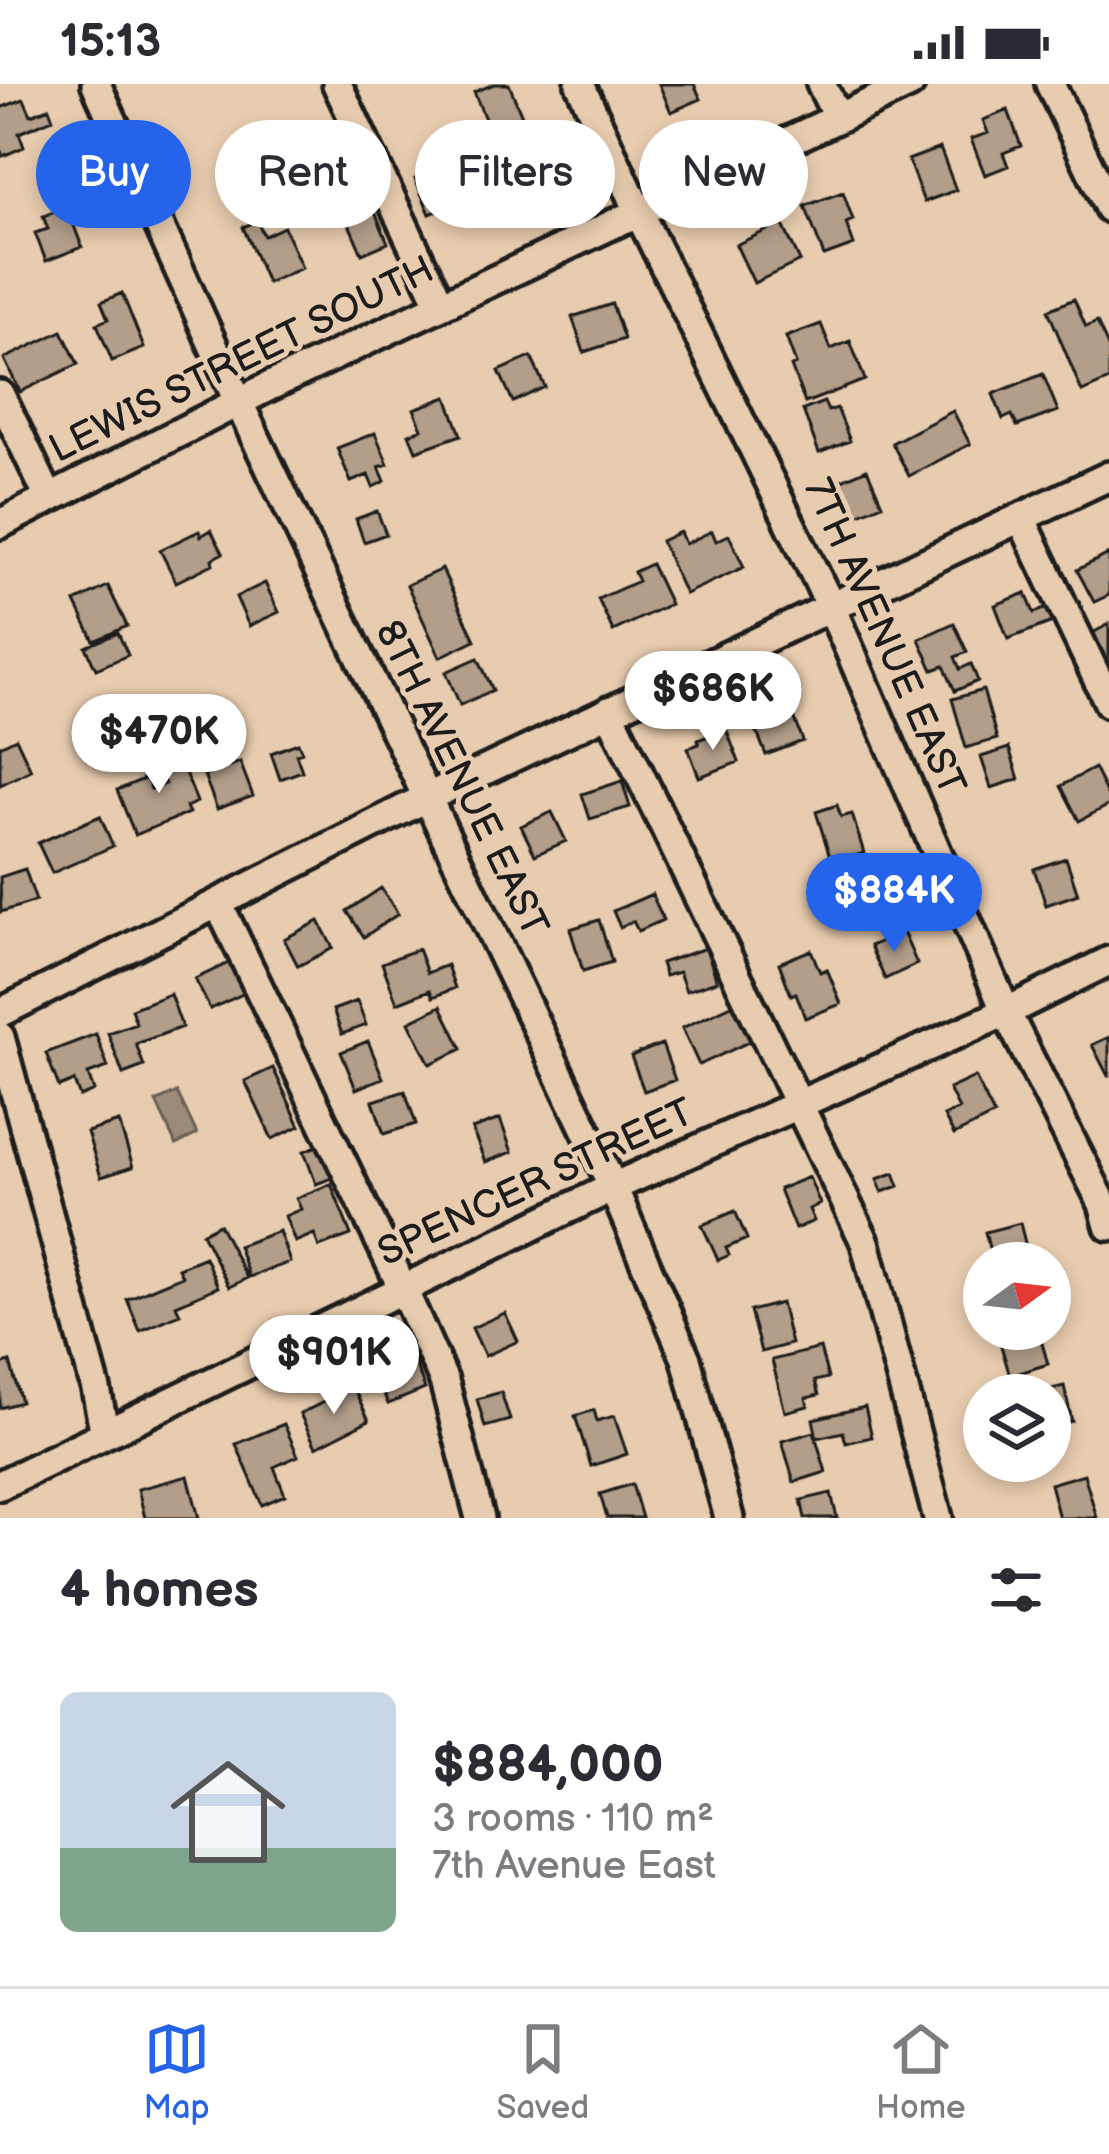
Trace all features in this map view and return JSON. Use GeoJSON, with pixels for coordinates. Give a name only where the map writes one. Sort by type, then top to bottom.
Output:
{"type":"FeatureCollection","features":[{"type":"Feature","properties":{"kind":"street","name":"8TH AVENUE EAST"},"geometry":{"type":"LineString","coordinates":[[96,84],[238,401],[613,1187],[686,1359],[729,1518]]}},
{"type":"Feature","properties":{"kind":"street"},"geometry":{"type":"LineString","coordinates":[[337,84],[441,305]]}},
{"type":"Feature","properties":{"kind":"street","name":"7TH AVENUE EAST"},"geometry":{"type":"LineString","coordinates":[[580,84],[832,607],[1006,1012],[1103,1204],[1109,1226]]}},
{"type":"Feature","properties":{"kind":"street"},"geometry":{"type":"LineString","coordinates":[[821,84],[838,118]]}},
{"type":"Feature","properties":{"kind":"street","name":"LEWIS STREET SOUTH"},"geometry":{"type":"LineString","coordinates":[[0,524],[238,401],[910,84]]}},
{"type":"Feature","properties":{"kind":"street"},"geometry":{"type":"LineString","coordinates":[[1050,84],[1109,208]]}},
{"type":"Feature","properties":{"kind":"street"},"geometry":{"type":"LineString","coordinates":[[0,395],[50,499]]}},
{"type":"Feature","properties":{"kind":"street"},"geometry":{"type":"LineString","coordinates":[[0,1013],[427,798],[1109,476]]}},
{"type":"Feature","properties":{"kind":"street"},"geometry":{"type":"LineString","coordinates":[[1021,518],[1109,703]]}},
{"type":"Feature","properties":{"kind":"street"},"geometry":{"type":"LineString","coordinates":[[609,712],[865,1242],[938,1518]]}},
{"type":"Feature","properties":{"kind":"street"},"geometry":{"type":"LineString","coordinates":[[218,903],[444,1382],[480,1518]]}},
{"type":"Feature","properties":{"kind":"street","name":"SPENCER STREET"},"geometry":{"type":"LineString","coordinates":[[0,1485],[613,1187],[1006,1012],[1109,961]]}},
{"type":"Feature","properties":{"kind":"street"},"geometry":{"type":"LineString","coordinates":[[0,1037],[105,1434]]}},
{"type":"Feature","properties":{"kind":"shaded area"},"geometry":{"type":"Polygon","coordinates":[[[177,1092],[197,1134],[176,1145],[156,1102],[177,1092]]]}},
{"type":"Feature","properties":{"kind":"building"},"geometry":{"type":"Polygon","coordinates":[[[509,84],[523,120],[485,120],[474,92],[509,84]]]}},
{"type":"Feature","properties":{"kind":"building"},"geometry":{"type":"Polygon","coordinates":[[[659,84],[694,84],[701,99],[671,112],[659,84]]]}},
{"type":"Feature","properties":{"kind":"building"},"geometry":{"type":"Polygon","coordinates":[[[24,99],[31,115],[49,108],[53,119],[36,120],[36,126],[19,133],[24,147],[3,156],[0,108],[24,99]]]}},
{"type":"Feature","properties":{"kind":"building"},"geometry":{"type":"Polygon","coordinates":[[[1008,110],[1021,146],[1003,153],[1008,166],[985,175],[971,139],[988,133],[983,120],[1008,110]]]}},
{"type":"Feature","properties":{"kind":"building"},"geometry":{"type":"Polygon","coordinates":[[[940,148],[956,190],[924,202],[908,160],[940,148]]]}},
{"type":"Feature","properties":{"kind":"building"},"geometry":{"type":"Polygon","coordinates":[[[843,192],[853,220],[846,223],[854,245],[824,256],[808,205],[843,192]]]}},
{"type":"Feature","properties":{"kind":"building"},"geometry":{"type":"Polygon","coordinates":[[[75,228],[82,247],[46,261],[35,233],[75,228]]]}},
{"type":"Feature","properties":{"kind":"building"},"geometry":{"type":"Polygon","coordinates":[[[243,228],[260,228],[264,236],[284,228],[302,268],[267,283],[243,228]]]}},
{"type":"Feature","properties":{"kind":"building"},"geometry":{"type":"Polygon","coordinates":[[[351,228],[382,228],[388,243],[362,254],[351,228]]]}},
{"type":"Feature","properties":{"kind":"building"},"geometry":{"type":"Polygon","coordinates":[[[772,228],[784,228],[800,261],[754,283],[736,245],[772,228]]]}},
{"type":"Feature","properties":{"kind":"building"},"geometry":{"type":"Polygon","coordinates":[[[122,293],[144,348],[112,361],[97,324],[108,319],[101,302],[122,293]]]}},
{"type":"Feature","properties":{"kind":"building"},"geometry":{"type":"Polygon","coordinates":[[[1074,299],[1086,327],[1097,322],[1109,349],[1109,380],[1082,392],[1048,310],[1074,299]]]}},
{"type":"Feature","properties":{"kind":"building"},"geometry":{"type":"Polygon","coordinates":[[[612,304],[624,339],[584,352],[572,317],[612,304]]]}},
{"type":"Feature","properties":{"kind":"building"},"geometry":{"type":"Polygon","coordinates":[[[821,324],[831,349],[850,341],[865,380],[805,403],[786,337],[821,324]]]}},
{"type":"Feature","properties":{"kind":"building"},"geometry":{"type":"Polygon","coordinates":[[[62,331],[78,364],[20,392],[4,359],[62,331]]]}},
{"type":"Feature","properties":{"kind":"building"},"geometry":{"type":"Polygon","coordinates":[[[531,357],[545,387],[513,402],[499,371],[531,357]]]}},
{"type":"Feature","properties":{"kind":"building"},"geometry":{"type":"Polygon","coordinates":[[[1043,374],[1058,411],[1017,426],[1012,415],[1003,419],[993,394],[1043,374]]]}},
{"type":"Feature","properties":{"kind":"building"},"geometry":{"type":"Polygon","coordinates":[[[447,397],[461,435],[416,451],[409,434],[422,429],[414,409],[447,397]]]}},
{"type":"Feature","properties":{"kind":"building"},"geometry":{"type":"Polygon","coordinates":[[[824,402],[828,411],[837,408],[850,441],[819,453],[803,410],[824,402]]]}},
{"type":"Feature","properties":{"kind":"building"},"geometry":{"type":"Polygon","coordinates":[[[953,411],[970,444],[909,476],[892,443],[953,411]]]}},
{"type":"Feature","properties":{"kind":"building"},"geometry":{"type":"Polygon","coordinates":[[[375,433],[388,464],[379,467],[385,481],[373,487],[368,475],[351,482],[337,448],[375,433]]]}},
{"type":"Feature","properties":{"kind":"building"},"geometry":{"type":"Polygon","coordinates":[[[867,469],[882,504],[853,517],[837,482],[867,469]]]}},
{"type":"Feature","properties":{"kind":"building"},"geometry":{"type":"Polygon","coordinates":[[[377,511],[386,534],[364,542],[356,519],[377,511]]]}},
{"type":"Feature","properties":{"kind":"building"},"geometry":{"type":"Polygon","coordinates":[[[211,530],[223,553],[212,559],[213,564],[176,582],[160,550],[211,530]]]}},
{"type":"Feature","properties":{"kind":"building"},"geometry":{"type":"Polygon","coordinates":[[[712,531],[716,541],[729,535],[744,567],[685,594],[661,541],[680,532],[685,544],[712,531]]]}},
{"type":"Feature","properties":{"kind":"building"},"geometry":{"type":"Polygon","coordinates":[[[1109,554],[1109,595],[1094,602],[1077,570],[1109,554]]]}},
{"type":"Feature","properties":{"kind":"building"},"geometry":{"type":"Polygon","coordinates":[[[651,564],[670,604],[613,631],[598,599],[638,581],[634,572],[651,564]]]}},
{"type":"Feature","properties":{"kind":"building"},"geometry":{"type":"Polygon","coordinates":[[[442,569],[475,640],[440,657],[407,585],[442,569]]]}},
{"type":"Feature","properties":{"kind":"building"},"geometry":{"type":"Polygon","coordinates":[[[265,583],[279,612],[249,626],[236,597],[265,583]]]}},
{"type":"Feature","properties":{"kind":"building"},"geometry":{"type":"Polygon","coordinates":[[[108,586],[127,626],[94,641],[75,602],[108,586]]]}},
{"type":"Feature","properties":{"kind":"building"},"geometry":{"type":"Polygon","coordinates":[[[1026,593],[1034,613],[1050,607],[1055,621],[1008,639],[995,605],[1026,593]]]}},
{"type":"Feature","properties":{"kind":"building"},"geometry":{"type":"Polygon","coordinates":[[[954,623],[967,652],[955,657],[960,669],[971,664],[978,681],[955,691],[944,666],[933,670],[919,639],[954,623]]]}},
{"type":"Feature","properties":{"kind":"building"},"geometry":{"type":"Polygon","coordinates":[[[1109,624],[1109,665],[1106,667],[1089,635],[1109,624]]]}},
{"type":"Feature","properties":{"kind":"building"},"geometry":{"type":"Polygon","coordinates":[[[118,633],[128,655],[96,669],[86,647],[118,633]]]}},
{"type":"Feature","properties":{"kind":"building"},"geometry":{"type":"Polygon","coordinates":[[[478,658],[493,690],[460,705],[446,672],[478,658]]]}},
{"type":"Feature","properties":{"kind":"building"},"geometry":{"type":"Polygon","coordinates":[[[983,690],[997,739],[966,748],[952,699],[983,690]]]}},
{"type":"Feature","properties":{"kind":"building"},"geometry":{"type":"Polygon","coordinates":[[[789,702],[803,741],[766,755],[751,717],[789,702]]]}},
{"type":"Feature","properties":{"kind":"building"},"geometry":{"type":"Polygon","coordinates":[[[726,729],[739,762],[699,777],[688,748],[726,729]]]}},
{"type":"Feature","properties":{"kind":"building"},"geometry":{"type":"Polygon","coordinates":[[[16,738],[31,770],[0,785],[0,746],[16,738]]]}},
{"type":"Feature","properties":{"kind":"building"},"geometry":{"type":"Polygon","coordinates":[[[298,743],[302,771],[280,779],[271,753],[298,743]]]}},
{"type":"Feature","properties":{"kind":"building"},"geometry":{"type":"Polygon","coordinates":[[[1009,748],[1019,779],[991,788],[981,757],[1009,748]]]}},
{"type":"Feature","properties":{"kind":"building"},"geometry":{"type":"Polygon","coordinates":[[[176,750],[197,802],[186,807],[189,813],[135,835],[117,790],[146,778],[151,789],[165,784],[155,759],[176,750]]]}},
{"type":"Feature","properties":{"kind":"building"},"geometry":{"type":"Polygon","coordinates":[[[240,762],[253,796],[217,809],[204,775],[240,762]]]}},
{"type":"Feature","properties":{"kind":"building"},"geometry":{"type":"Polygon","coordinates":[[[1094,768],[1109,805],[1079,821],[1061,786],[1094,768]]]}},
{"type":"Feature","properties":{"kind":"building"},"geometry":{"type":"Polygon","coordinates":[[[622,781],[630,807],[590,819],[582,794],[622,781]]]}},
{"type":"Feature","properties":{"kind":"building"},"geometry":{"type":"Polygon","coordinates":[[[837,805],[841,817],[852,814],[864,853],[832,863],[816,812],[837,805]]]}},
{"type":"Feature","properties":{"kind":"building"},"geometry":{"type":"Polygon","coordinates":[[[552,812],[566,841],[535,855],[521,826],[552,812]]]}},
{"type":"Feature","properties":{"kind":"building"},"geometry":{"type":"Polygon","coordinates":[[[100,816],[113,846],[52,873],[38,843],[100,816]]]}},
{"type":"Feature","properties":{"kind":"building"},"geometry":{"type":"Polygon","coordinates":[[[1066,858],[1078,894],[1046,905],[1034,869],[1066,858]]]}},
{"type":"Feature","properties":{"kind":"building"},"geometry":{"type":"Polygon","coordinates":[[[25,869],[36,901],[1,912],[0,877],[25,869]]]}},
{"type":"Feature","properties":{"kind":"building"},"geometry":{"type":"Polygon","coordinates":[[[381,888],[398,914],[364,937],[347,911],[381,888]]]}},
{"type":"Feature","properties":{"kind":"building"},"geometry":{"type":"Polygon","coordinates":[[[652,894],[663,920],[638,931],[633,921],[620,927],[613,911],[652,894]]]}},
{"type":"Feature","properties":{"kind":"building"},"geometry":{"type":"Polygon","coordinates":[[[599,920],[612,962],[583,971],[570,929],[599,920]]]}},
{"type":"Feature","properties":{"kind":"building"},"geometry":{"type":"Polygon","coordinates":[[[319,921],[333,948],[298,966],[284,939],[319,921]]]}},
{"type":"Feature","properties":{"kind":"building"},"geometry":{"type":"Polygon","coordinates":[[[903,932],[917,964],[885,979],[870,946],[903,932]]]}},
{"type":"Feature","properties":{"kind":"building"},"geometry":{"type":"Polygon","coordinates":[[[706,948],[717,981],[686,991],[679,972],[665,976],[661,963],[706,948]]]}},
{"type":"Feature","properties":{"kind":"building"},"geometry":{"type":"Polygon","coordinates":[[[418,949],[427,973],[447,965],[455,988],[433,997],[430,990],[397,1003],[382,963],[418,949]]]}},
{"type":"Feature","properties":{"kind":"building"},"geometry":{"type":"Polygon","coordinates":[[[811,950],[820,972],[827,969],[841,1004],[805,1018],[779,963],[811,950]]]}},
{"type":"Feature","properties":{"kind":"building"},"geometry":{"type":"Polygon","coordinates":[[[237,959],[274,999],[252,1009],[245,993],[210,1009],[195,979],[237,959]]]}},
{"type":"Feature","properties":{"kind":"building"},"geometry":{"type":"Polygon","coordinates":[[[170,994],[182,1027],[136,1044],[144,1066],[123,1074],[108,1033],[136,1023],[131,1009],[170,994]]]}},
{"type":"Feature","properties":{"kind":"building"},"geometry":{"type":"Polygon","coordinates":[[[749,997],[766,1034],[699,1065],[682,1028],[749,997]]]}},
{"type":"Feature","properties":{"kind":"building"},"geometry":{"type":"Polygon","coordinates":[[[357,1001],[366,1025],[342,1034],[333,1010],[357,1001]]]}},
{"type":"Feature","properties":{"kind":"building"},"geometry":{"type":"Polygon","coordinates":[[[441,1006],[462,1049],[430,1064],[409,1022],[441,1006]]]}},
{"type":"Feature","properties":{"kind":"building"},"geometry":{"type":"Polygon","coordinates":[[[96,1034],[108,1067],[88,1074],[94,1091],[80,1097],[74,1081],[59,1087],[46,1053],[96,1034]]]}},
{"type":"Feature","properties":{"kind":"building"},"geometry":{"type":"Polygon","coordinates":[[[1109,1037],[1109,1076],[1108,1076],[1092,1045],[1109,1037]]]}},
{"type":"Feature","properties":{"kind":"building"},"geometry":{"type":"Polygon","coordinates":[[[368,1041],[383,1078],[356,1089],[341,1052],[368,1041]]]}},
{"type":"Feature","properties":{"kind":"building"},"geometry":{"type":"Polygon","coordinates":[[[662,1044],[675,1080],[644,1091],[631,1056],[662,1044]]]}},
{"type":"Feature","properties":{"kind":"building"},"geometry":{"type":"Polygon","coordinates":[[[273,1068],[300,1126],[272,1139],[245,1081],[273,1068]]]}},
{"type":"Feature","properties":{"kind":"building"},"geometry":{"type":"Polygon","coordinates":[[[975,1077],[994,1115],[954,1135],[944,1116],[959,1109],[949,1089],[975,1077]]]}},
{"type":"Feature","properties":{"kind":"building"},"geometry":{"type":"Polygon","coordinates":[[[405,1091],[416,1124],[384,1134],[373,1101],[405,1091]]]}},
{"type":"Feature","properties":{"kind":"building"},"geometry":{"type":"Polygon","coordinates":[[[500,1119],[512,1152],[485,1162],[472,1129],[500,1119]]]}},
{"type":"Feature","properties":{"kind":"building"},"geometry":{"type":"Polygon","coordinates":[[[119,1122],[133,1167],[101,1177],[87,1132],[119,1122]]]}},
{"type":"Feature","properties":{"kind":"building"},"geometry":{"type":"Polygon","coordinates":[[[335,1139],[348,1172],[316,1184],[304,1151],[335,1139]]]}},
{"type":"Feature","properties":{"kind":"building"},"geometry":{"type":"Polygon","coordinates":[[[894,1173],[899,1186],[882,1192],[877,1179],[894,1173]]]}},
{"type":"Feature","properties":{"kind":"building"},"geometry":{"type":"Polygon","coordinates":[[[809,1177],[820,1204],[809,1209],[814,1221],[795,1229],[779,1189],[809,1177]]]}},
{"type":"Feature","properties":{"kind":"building"},"geometry":{"type":"Polygon","coordinates":[[[331,1184],[351,1235],[319,1247],[314,1234],[295,1242],[285,1216],[301,1209],[296,1198],[331,1184]]]}},
{"type":"Feature","properties":{"kind":"building"},"geometry":{"type":"Polygon","coordinates":[[[735,1211],[747,1239],[726,1248],[729,1255],[718,1260],[702,1225],[735,1211]]]}},
{"type":"Feature","properties":{"kind":"building"},"geometry":{"type":"Polygon","coordinates":[[[1020,1223],[1025,1242],[988,1242],[985,1232],[1020,1223]]]}},
{"type":"Feature","properties":{"kind":"building"},"geometry":{"type":"Polygon","coordinates":[[[219,1224],[247,1278],[229,1287],[202,1233],[219,1224]]]}},
{"type":"Feature","properties":{"kind":"building"},"geometry":{"type":"Polygon","coordinates":[[[279,1231],[290,1262],[249,1277],[238,1246],[279,1231]]]}},
{"type":"Feature","properties":{"kind":"building"},"geometry":{"type":"Polygon","coordinates":[[[205,1257],[218,1287],[176,1305],[180,1314],[140,1331],[127,1299],[182,1276],[178,1268],[205,1257]]]}},
{"type":"Feature","properties":{"kind":"building"},"geometry":{"type":"Polygon","coordinates":[[[781,1303],[791,1344],[761,1352],[750,1311],[781,1303]]]}},
{"type":"Feature","properties":{"kind":"building"},"geometry":{"type":"Polygon","coordinates":[[[505,1313],[518,1341],[485,1356],[472,1328],[505,1313]]]}},
{"type":"Feature","properties":{"kind":"building"},"geometry":{"type":"Polygon","coordinates":[[[820,1348],[828,1378],[815,1381],[819,1395],[806,1398],[808,1406],[785,1412],[772,1360],[820,1348]]]}},
{"type":"Feature","properties":{"kind":"building"},"geometry":{"type":"Polygon","coordinates":[[[1002,1350],[1044,1350],[1048,1364],[1009,1374],[1002,1350]]]}},
{"type":"Feature","properties":{"kind":"building"},"geometry":{"type":"Polygon","coordinates":[[[413,1358],[425,1389],[388,1404],[375,1372],[413,1358]]]}},
{"type":"Feature","properties":{"kind":"building"},"geometry":{"type":"Polygon","coordinates":[[[10,1362],[21,1402],[0,1408],[0,1365],[10,1362]]]}},
{"type":"Feature","properties":{"kind":"building"},"geometry":{"type":"Polygon","coordinates":[[[353,1387],[369,1420],[316,1447],[300,1414],[353,1387]]]}},
{"type":"Feature","properties":{"kind":"building"},"geometry":{"type":"Polygon","coordinates":[[[501,1392],[510,1420],[485,1427],[477,1399],[501,1392]]]}},
{"type":"Feature","properties":{"kind":"building"},"geometry":{"type":"Polygon","coordinates":[[[865,1407],[872,1437],[846,1443],[843,1432],[817,1438],[813,1419],[865,1407]]]}},
{"type":"Feature","properties":{"kind":"building"},"geometry":{"type":"Polygon","coordinates":[[[594,1410],[597,1421],[614,1416],[627,1454],[591,1466],[575,1416],[594,1410]]]}},
{"type":"Feature","properties":{"kind":"building"},"geometry":{"type":"Polygon","coordinates":[[[284,1424],[298,1456],[274,1467],[285,1495],[262,1505],[236,1444],[284,1424]]]}},
{"type":"Feature","properties":{"kind":"building"},"geometry":{"type":"Polygon","coordinates":[[[814,1432],[826,1472],[794,1482],[782,1441],[814,1432]]]}},
{"type":"Feature","properties":{"kind":"building"},"geometry":{"type":"Polygon","coordinates":[[[1084,1474],[1097,1518],[1059,1518],[1050,1484],[1071,1482],[1084,1474]]]}},
{"type":"Feature","properties":{"kind":"building"},"geometry":{"type":"Polygon","coordinates":[[[188,1476],[199,1518],[145,1518],[138,1489],[188,1476]]]}},
{"type":"Feature","properties":{"kind":"building"},"geometry":{"type":"Polygon","coordinates":[[[632,1484],[642,1518],[607,1518],[600,1494],[632,1484]]]}},
{"type":"Feature","properties":{"kind":"building"},"geometry":{"type":"Polygon","coordinates":[[[831,1493],[837,1518],[805,1518],[801,1500],[831,1493]]]}}]}
